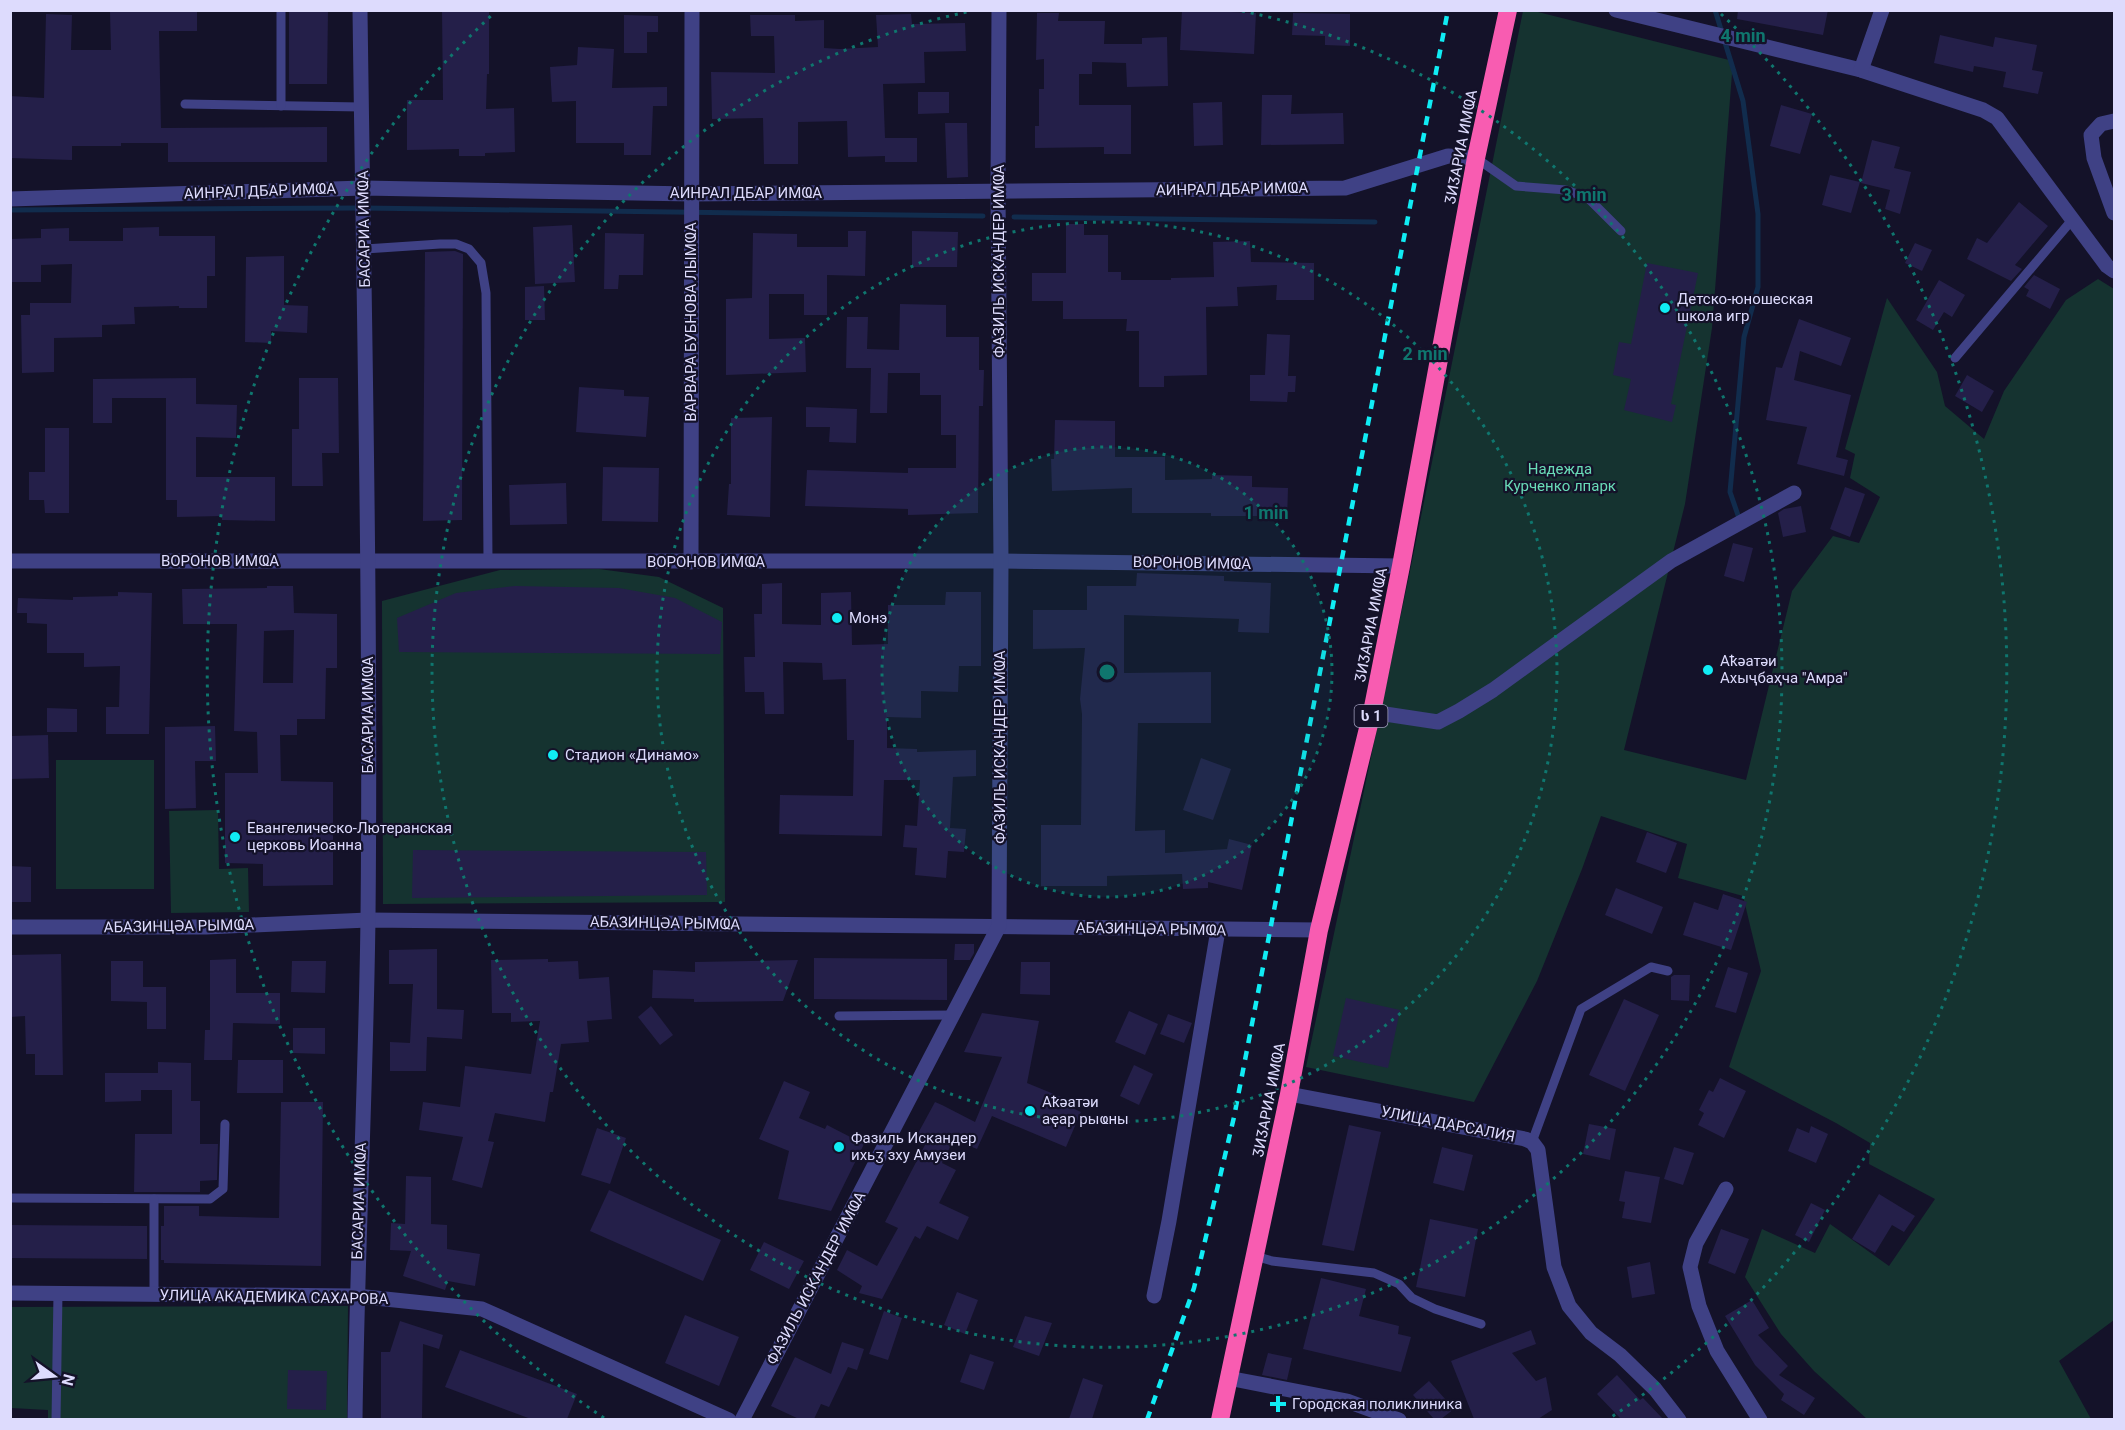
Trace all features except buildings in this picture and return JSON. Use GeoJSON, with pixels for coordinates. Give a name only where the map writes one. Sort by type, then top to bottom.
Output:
{"type":"FeatureCollection","features":[{"type":"Feature","properties":{"kind":"highway","name":"ӠИӠАРИА ИМҨА"},"geometry":{"type":"LineString","coordinates":[[1220,1419],[1289,1094],[1319,930],[1372,712],[1476,158],[1508,10]]}},
{"type":"Feature","properties":{"kind":"street","name":"БАСАРИА ИМҨА"},"geometry":{"type":"LineString","coordinates":[[355,1419],[356,1296],[368,920],[369,561],[360,10]]}},
{"type":"Feature","properties":{"kind":"street","name":"ВАРВАРА БУБНОВА ЛЫМҨА"},"geometry":{"type":"LineString","coordinates":[[691,562],[692,10]]}},
{"type":"Feature","properties":{"kind":"street","name":"ФАЗИЛЬ ИСКАНДЕР ИМҨА"},"geometry":{"type":"LineString","coordinates":[[742,1419],[999,926],[1001,561],[999,10]]}},
{"type":"Feature","properties":{"kind":"street"},"geometry":{"type":"LineString","coordinates":[[1616,10],[1861,70],[1983,110],[1997,118],[2107,266],[2115,271]]}},
{"type":"Feature","properties":{"kind":"street"},"geometry":{"type":"LineString","coordinates":[[1861,70],[1882,10]]}},
{"type":"Feature","properties":{"kind":"street"},"geometry":{"type":"LineString","coordinates":[[2115,121],[2101,124],[2091,135],[2094,158],[2115,213]]}},
{"type":"Feature","properties":{"kind":"street","name":"АИНРАЛ ДБАР ИМҨА"},"geometry":{"type":"LineString","coordinates":[[10,199],[363,188],[692,194],[1345,188],[1448,156],[1476,158]]}},
{"type":"Feature","properties":{"kind":"street"},"geometry":{"type":"LineString","coordinates":[[1372,712],[1438,722],[1460,711],[1493,690],[1671,561],[1794,493]]}},
{"type":"Feature","properties":{"kind":"street","name":"ВОРОНОВ ИМҨА"},"geometry":{"type":"LineString","coordinates":[[10,561],[1001,561],[1401,566]]}},
{"type":"Feature","properties":{"kind":"street","name":"АБАЗИНЦӘА РЫМҨА"},"geometry":{"type":"LineString","coordinates":[[10,927],[206,927],[368,920],[1319,930]]}},
{"type":"Feature","properties":{"kind":"street"},"geometry":{"type":"LineString","coordinates":[[1154,1296],[1169,1221],[1218,930]]}},
{"type":"Feature","properties":{"kind":"street","name":"УЛИЦА ДАРСАЛИЯ"},"geometry":{"type":"LineString","coordinates":[[1289,1094],[1532,1142],[1538,1150],[1554,1267],[1569,1306],[1591,1333],[1620,1354],[1655,1389],[1679,1419]]}},
{"type":"Feature","properties":{"kind":"street"},"geometry":{"type":"LineString","coordinates":[[1726,1189],[1696,1244],[1690,1266],[1699,1306],[1717,1351],[1760,1419]]}},
{"type":"Feature","properties":{"kind":"street","name":"УЛИЦА АКАДЕМИКА САХАРОВА"},"geometry":{"type":"LineString","coordinates":[[10,1293],[356,1296],[482,1309],[729,1419]]}},
{"type":"Feature","properties":{"kind":"street"},"geometry":{"type":"LineString","coordinates":[[1228,1378],[1347,1401],[1399,1419]]}},
{"type":"Feature","properties":{"kind":"lane"},"geometry":{"type":"LineString","coordinates":[[281,10],[281,106]]}},
{"type":"Feature","properties":{"kind":"lane"},"geometry":{"type":"LineString","coordinates":[[185,104],[362,107]]}},
{"type":"Feature","properties":{"kind":"lane"},"geometry":{"type":"LineString","coordinates":[[1476,158],[1516,186],[1566,190],[1588,198],[1621,231]]}},
{"type":"Feature","properties":{"kind":"lane"},"geometry":{"type":"LineString","coordinates":[[1955,358],[2072,220]]}},
{"type":"Feature","properties":{"kind":"lane"},"geometry":{"type":"LineString","coordinates":[[365,249],[456,244],[469,249],[481,263],[486,293],[488,560]]}},
{"type":"Feature","properties":{"kind":"lane"},"geometry":{"type":"LineString","coordinates":[[1532,1142],[1581,1009],[1651,966],[1668,971]]}},
{"type":"Feature","properties":{"kind":"lane"},"geometry":{"type":"LineString","coordinates":[[839,1016],[953,1015]]}},
{"type":"Feature","properties":{"kind":"lane"},"geometry":{"type":"LineString","coordinates":[[10,1198],[210,1199],[223,1189],[225,1124]]}},
{"type":"Feature","properties":{"kind":"lane"},"geometry":{"type":"LineString","coordinates":[[154,1199],[154,1294]]}},
{"type":"Feature","properties":{"kind":"lane"},"geometry":{"type":"LineString","coordinates":[[1255,1256],[1272,1261],[1374,1273],[1399,1284],[1412,1298],[1435,1309],[1481,1324]]}},
{"type":"Feature","properties":{"kind":"lane"},"geometry":{"type":"LineString","coordinates":[[56,1419],[58,1293]]}},
{"type":"Feature","properties":{"kind":"green space","name":"Надежда Курченко лпарк"},"geometry":{"type":"Polygon","coordinates":[[[1523,11],[1534,11],[1733,61],[1712,328],[1685,504],[1624,750],[1746,780],[1792,591],[1833,536],[1859,543],[1880,497],[1850,478],[1855,454],[1845,449],[1887,298],[1937,372],[1945,406],[1984,439],[2004,391],[2066,300],[2098,279],[2114,289],[2114,1320],[2059,1361],[2091,1419],[1867,1419],[1814,1371],[1781,1334],[1745,1277],[1762,1229],[1815,1253],[1830,1224],[1889,1266],[1935,1199],[1869,1164],[1870,1143],[1729,1067],[1761,971],[1743,896],[1678,878],[1687,844],[1601,816],[1537,981],[1474,1102],[1306,1067],[1409,576],[1523,11]]]}},
{"type":"Feature","properties":{"kind":"green space","name":"Cтадион «Динамо»"},"geometry":{"type":"Polygon","coordinates":[[[599,569],[659,577],[723,608],[725,902],[383,904],[382,601],[500,570],[599,569]]]}},
{"type":"Feature","properties":{"kind":"green space"},"geometry":{"type":"Polygon","coordinates":[[[56,760],[154,760],[154,889],[56,889],[56,760]]]}},
{"type":"Feature","properties":{"kind":"green space"},"geometry":{"type":"Polygon","coordinates":[[[218,810],[219,869],[248,868],[249,912],[171,913],[169,811],[218,810]]]}},
{"type":"Feature","properties":{"kind":"green space"},"geometry":{"type":"Polygon","coordinates":[[[348,1306],[347,1419],[48,1420],[48,1410],[11,1408],[11,1307],[348,1306]]]}},
{"type":"Feature","properties":{"kind":"waterway"},"geometry":{"type":"LineString","coordinates":[[1715,10],[1743,101],[1758,214],[1758,287],[1744,337],[1730,492],[1740,521]]}},
{"type":"Feature","properties":{"kind":"waterway"},"geometry":{"type":"LineString","coordinates":[[10,210],[363,208],[983,216]]}},
{"type":"Feature","properties":{"kind":"waterway"},"geometry":{"type":"LineString","coordinates":[[1014,217],[1375,222]]}},
{"type":"Feature","properties":{"kind":"railway"},"geometry":{"type":"LineString","coordinates":[[1147,1420],[1194,1288],[1234,1117],[1448,10]]}},
{"type":"Feature","properties":{"kind":"place","name":"Детско-юношеская школа игр"},"geometry":{"type":"Point","coordinates":[1665,308]}},
{"type":"Feature","properties":{"kind":"place","name":"Монэ"},"geometry":{"type":"Point","coordinates":[837,618]}},
{"type":"Feature","properties":{"kind":"place","name":"Аҟәатәи Ахыҷбаҳча \"Амра\""},"geometry":{"type":"Point","coordinates":[1708,670]}},
{"type":"Feature","properties":{"kind":"place","name":"Cтадион «Динамо»"},"geometry":{"type":"Point","coordinates":[553,755]}},
{"type":"Feature","properties":{"kind":"place","name":"Евангелическо-Лютеранская церковь Иоанна"},"geometry":{"type":"Point","coordinates":[235,837]}},
{"type":"Feature","properties":{"kind":"place","name":"Аҟәатәи аҿар рыҩны"},"geometry":{"type":"Point","coordinates":[1030,1111]}},
{"type":"Feature","properties":{"kind":"place","name":"Фазиль Искандер ихьӡ зху Амузеи"},"geometry":{"type":"Point","coordinates":[839,1147]}},
{"type":"Feature","properties":{"kind":"place","name":"Городская поликлиника"},"geometry":{"type":"Point","coordinates":[1278,1404]}}]}
